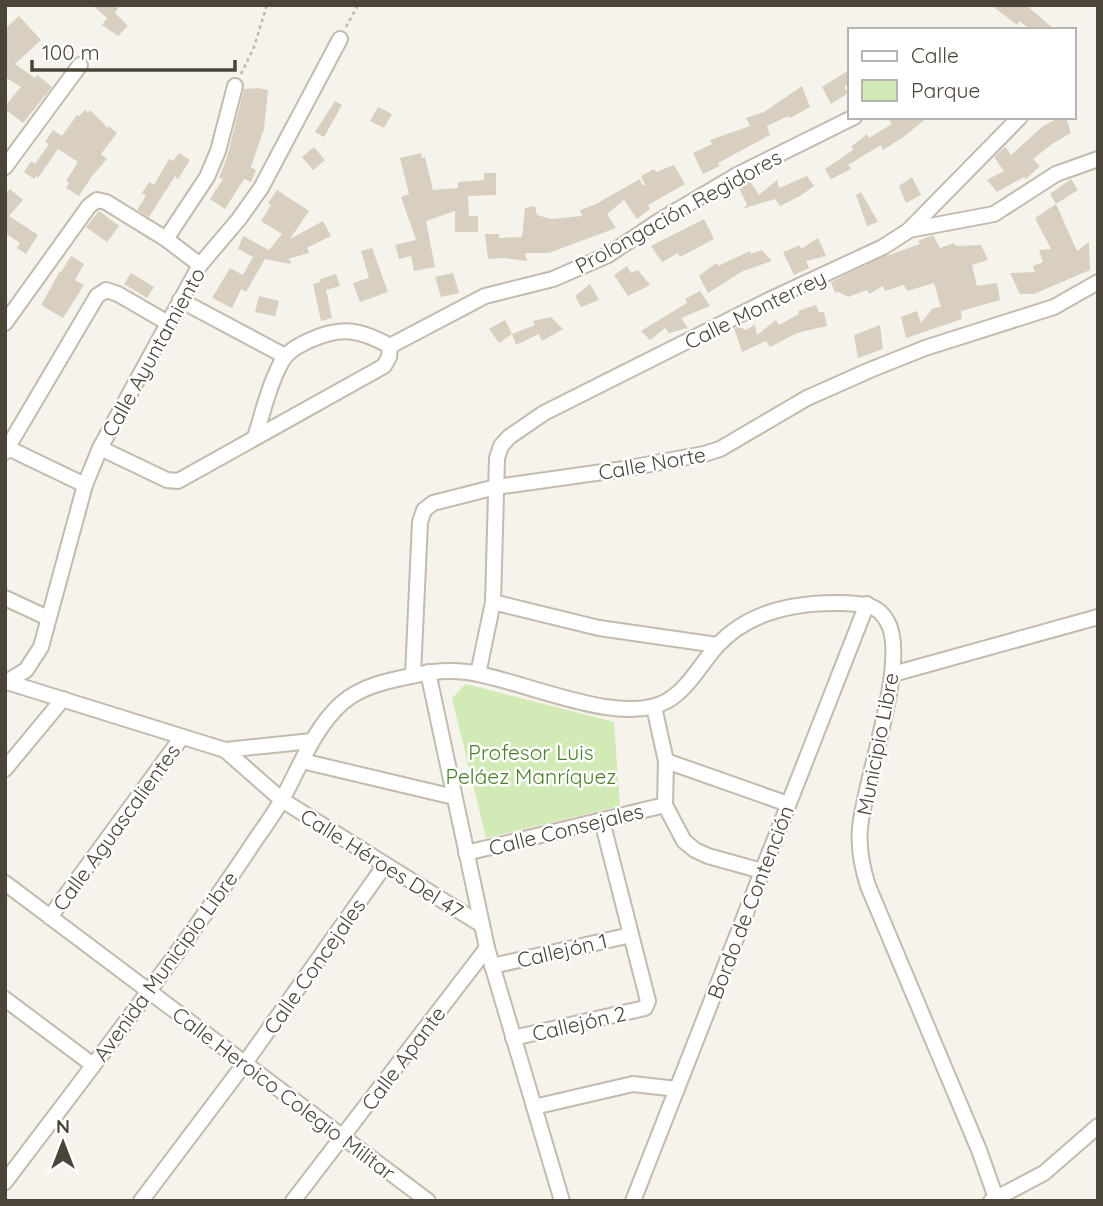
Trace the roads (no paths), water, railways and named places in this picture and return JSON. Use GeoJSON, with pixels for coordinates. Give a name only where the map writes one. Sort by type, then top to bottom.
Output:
{"type":"FeatureCollection","features":[{"type":"Feature","properties":{"kind":"street","name":"Calle Ayuntamiento"},"geometry":{"type":"LineString","coordinates":[[6,682],[26,670],[41,647],[85,485],[100,448],[200,265],[261,188],[340,39]]}},
{"type":"Feature","properties":{"kind":"street"},"geometry":{"type":"LineString","coordinates":[[5,167],[80,65]]}},
{"type":"Feature","properties":{"kind":"street"},"geometry":{"type":"LineString","coordinates":[[166,239],[207,177],[218,150],[235,86]]}},
{"type":"Feature","properties":{"kind":"street","name":"Prolongación Regidores"},"geometry":{"type":"LineString","coordinates":[[100,448],[167,480],[178,481],[384,366],[389,357],[390,346],[485,296],[553,279],[608,255],[737,175],[850,119]]}},
{"type":"Feature","properties":{"kind":"street","name":"Calle Monterrey"},"geometry":{"type":"LineString","coordinates":[[478,674],[493,602],[498,458],[501,446],[509,437],[544,413],[769,300],[884,247],[908,231],[1018,119]]}},
{"type":"Feature","properties":{"kind":"street"},"geometry":{"type":"LineString","coordinates":[[908,231],[993,214],[1056,174],[1098,159]]}},
{"type":"Feature","properties":{"kind":"street"},"geometry":{"type":"LineString","coordinates":[[5,323],[89,206],[97,200],[106,202],[166,239],[200,265]]}},
{"type":"Feature","properties":{"kind":"street","name":"Calle Norte"},"geometry":{"type":"LineString","coordinates":[[421,674],[420,522],[424,510],[432,502],[496,487],[624,469],[720,449],[807,398],[870,370],[925,348],[1054,307],[1098,282]]}},
{"type":"Feature","properties":{"kind":"street"},"geometry":{"type":"LineString","coordinates":[[85,485],[7,450],[97,296],[106,290],[118,294],[168,323]]}},
{"type":"Feature","properties":{"kind":"street"},"geometry":{"type":"LineString","coordinates":[[180,300],[285,356]]}},
{"type":"Feature","properties":{"kind":"street"},"geometry":{"type":"LineString","coordinates":[[255,437],[275,375],[285,356],[293,348],[326,332],[349,330],[368,334],[390,346]]}},
{"type":"Feature","properties":{"kind":"street"},"geometry":{"type":"LineString","coordinates":[[5,598],[48,618]]}},
{"type":"Feature","properties":{"kind":"street"},"geometry":{"type":"LineString","coordinates":[[493,602],[599,628],[717,645]]}},
{"type":"Feature","properties":{"kind":"street"},"geometry":{"type":"LineString","coordinates":[[312,741],[343,702],[362,689],[421,674],[464,672],[602,707],[626,710],[654,707],[669,700],[685,687],[717,645],[740,626],[759,616],[812,602],[867,604]]}},
{"type":"Feature","properties":{"kind":"street","name":"Municipio Libre"},"geometry":{"type":"LineString","coordinates":[[867,604],[886,618],[893,634],[893,674],[863,803],[859,832],[860,858],[867,886],[979,1150],[994,1200],[1044,1173],[1098,1126]]}},
{"type":"Feature","properties":{"kind":"street","name":"Bordo de Contención"},"geometry":{"type":"LineString","coordinates":[[632,1200],[867,604]]}},
{"type":"Feature","properties":{"kind":"street"},"geometry":{"type":"LineString","coordinates":[[893,674],[1098,617]]}},
{"type":"Feature","properties":{"kind":"street"},"geometry":{"type":"LineString","coordinates":[[421,674],[454,797],[487,948],[562,1201]]}},
{"type":"Feature","properties":{"kind":"street","name":"Calle Ayuntamiento"},"geometry":{"type":"LineString","coordinates":[[6,682],[225,750],[312,741]]}},
{"type":"Feature","properties":{"kind":"street"},"geometry":{"type":"LineString","coordinates":[[5,769],[63,699]]}},
{"type":"Feature","properties":{"kind":"street"},"geometry":{"type":"LineString","coordinates":[[654,707],[666,761],[666,805],[684,841],[695,850],[762,871]]}},
{"type":"Feature","properties":{"kind":"street","name":"Calle Aguascalientes"},"geometry":{"type":"LineString","coordinates":[[50,917],[182,737]]}},
{"type":"Feature","properties":{"kind":"street","name":"Avenida Municipio Libre"},"geometry":{"type":"LineString","coordinates":[[5,1182],[149,991],[282,800],[312,741]]}},
{"type":"Feature","properties":{"kind":"street","name":"Calle Héroes Del 47"},"geometry":{"type":"LineString","coordinates":[[225,750],[282,800],[482,925]]}},
{"type":"Feature","properties":{"kind":"street"},"geometry":{"type":"LineString","coordinates":[[302,761],[454,797]]}},
{"type":"Feature","properties":{"kind":"street"},"geometry":{"type":"LineString","coordinates":[[666,761],[788,804]]}},
{"type":"Feature","properties":{"kind":"street","name":"Calle Consejales"},"geometry":{"type":"LineString","coordinates":[[466,853],[666,805]]}},
{"type":"Feature","properties":{"kind":"street"},"geometry":{"type":"LineString","coordinates":[[602,821],[631,935]]}},
{"type":"Feature","properties":{"kind":"street","name":"Calle Concejales"},"geometry":{"type":"LineString","coordinates":[[141,1201],[245,1063],[385,864]]}},
{"type":"Feature","properties":{"kind":"street","name":"Calle Heroico Colegio Militar"},"geometry":{"type":"LineString","coordinates":[[5,883],[428,1201]]}},
{"type":"Feature","properties":{"kind":"street","name":"Callejón 1"},"geometry":{"type":"LineString","coordinates":[[492,966],[631,935]]}},
{"type":"Feature","properties":{"kind":"street","name":"Callejón 2"},"geometry":{"type":"LineString","coordinates":[[513,1038],[645,1008],[648,995],[631,935]]}},
{"type":"Feature","properties":{"kind":"street","name":"Calle Apante"},"geometry":{"type":"LineString","coordinates":[[293,1201],[487,948]]}},
{"type":"Feature","properties":{"kind":"street"},"geometry":{"type":"LineString","coordinates":[[5,999],[93,1065]]}},
{"type":"Feature","properties":{"kind":"street"},"geometry":{"type":"LineString","coordinates":[[534,1107],[633,1084],[677,1089]]}},
{"type":"Feature","properties":{"kind":"park label","name":"Profesor Luis Peláez Manríquez"},"geometry":{"type":"Point","coordinates":[531,764]}}]}
